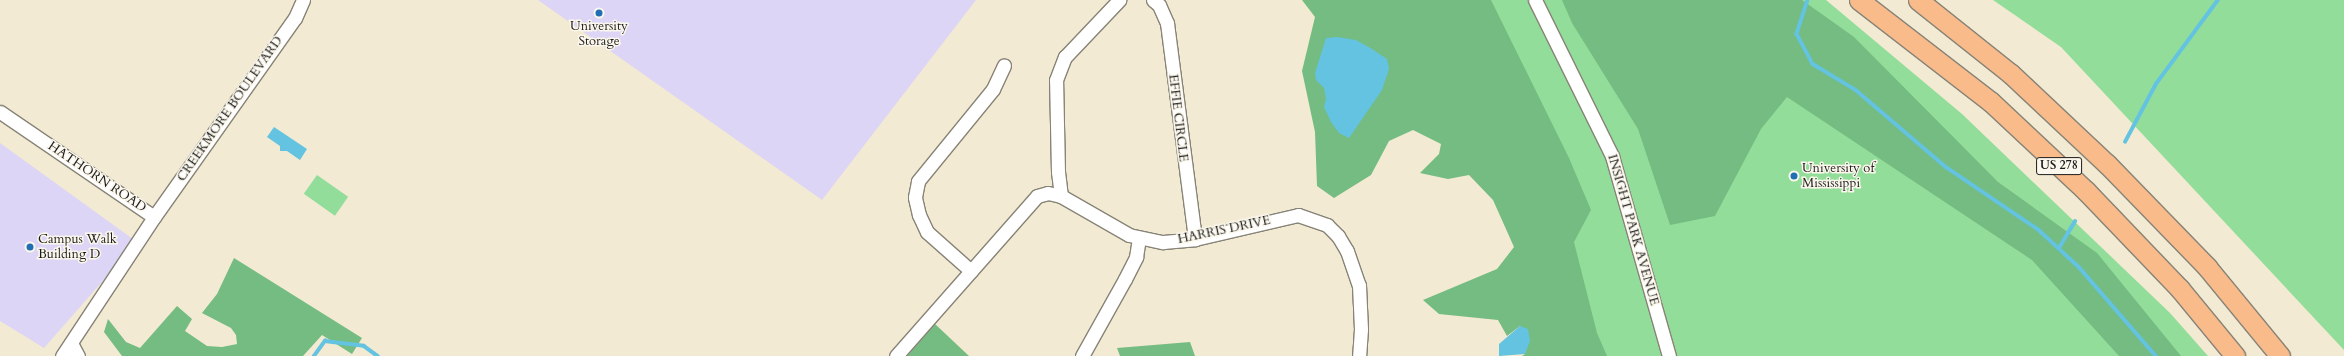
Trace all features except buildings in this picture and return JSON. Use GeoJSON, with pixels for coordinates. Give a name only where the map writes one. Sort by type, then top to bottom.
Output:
{"type":"FeatureCollection","features":[{"type":"Feature","properties":{"kind":"highway","name":"US 278"},"geometry":{"type":"LineString","coordinates":[[1859,0],[1991,102],[2086,191],[2180,289],[2235,356]]}},
{"type":"Feature","properties":{"kind":"highway","name":"US 278"},"geometry":{"type":"LineString","coordinates":[[1918,0],[2011,74],[2107,164],[2207,267],[2280,356]]}},
{"type":"Feature","properties":{"kind":"street","name":"CREEKMORE BOULEVARD"},"geometry":{"type":"LineString","coordinates":[[154,217],[295,18],[303,0]]}},
{"type":"Feature","properties":{"kind":"street"},"geometry":{"type":"LineString","coordinates":[[1061,196],[1058,172],[1056,80],[1065,57],[1119,0]]}},
{"type":"Feature","properties":{"kind":"street","name":"EFFIE CIRCLE"},"geometry":{"type":"LineString","coordinates":[[1153,0],[1159,5],[1167,23],[1195,239]]}},
{"type":"Feature","properties":{"kind":"street","name":"INSIGHT PARK AVENUE"},"geometry":{"type":"LineString","coordinates":[[1535,0],[1612,156],[1669,356]]}},
{"type":"Feature","properties":{"kind":"street"},"geometry":{"type":"LineString","coordinates":[[971,271],[927,232],[919,215],[915,197],[918,181],[993,89],[1004,65]]}},
{"type":"Feature","properties":{"kind":"street","name":"HATHORN ROAD"},"geometry":{"type":"LineString","coordinates":[[0,112],[154,217],[62,356]]}},
{"type":"Feature","properties":{"kind":"street","name":"HARRIS DRIVE"},"geometry":{"type":"LineString","coordinates":[[896,356],[1037,196],[1048,193],[1061,196],[1117,229],[1139,238],[1163,242],[1195,239],[1298,214],[1327,225],[1338,236],[1347,251],[1359,285],[1361,329],[1359,356]]}},
{"type":"Feature","properties":{"kind":"street"},"geometry":{"type":"LineString","coordinates":[[1082,356],[1136,257],[1139,238]]}},
{"type":"Feature","properties":{"kind":"street"},"geometry":{"type":"LineString","coordinates":[[71,343],[78,356]]}},
{"type":"Feature","properties":{"kind":"shaded area"},"geometry":{"type":"Polygon","coordinates":[[[538,0],[976,0],[822,200],[538,0]]]}},
{"type":"Feature","properties":{"kind":"shaded area"},"geometry":{"type":"Polygon","coordinates":[[[0,143],[137,242],[44,348],[0,321],[0,143]]]}},
{"type":"Feature","properties":{"kind":"green space"},"geometry":{"type":"Polygon","coordinates":[[[1302,0],[1491,0],[1569,158],[1591,210],[1574,242],[1597,333],[1607,356],[1522,356],[1525,354],[1520,326],[1507,336],[1498,320],[1439,314],[1423,300],[1497,269],[1514,247],[1493,200],[1469,175],[1448,179],[1420,173],[1439,154],[1441,144],[1413,130],[1389,141],[1371,175],[1334,198],[1317,186],[1315,132],[1302,71],[1315,17],[1302,0]]]}},
{"type":"Feature","properties":{"kind":"green space","name":"University of Mississippi"},"geometry":{"type":"Polygon","coordinates":[[[1376,0],[1826,0],[1962,114],[2170,313],[2208,356],[1563,356],[1537,214],[1376,0]]]}},
{"type":"Feature","properties":{"kind":"green space"},"geometry":{"type":"Polygon","coordinates":[[[1562,0],[1802,0],[1854,37],[1998,182],[2097,253],[2181,356],[2119,356],[2032,260],[1787,97],[1761,129],[1715,216],[1670,225],[1638,129],[1572,23],[1562,0]]]}},
{"type":"Feature","properties":{"kind":"green space"},"geometry":{"type":"Polygon","coordinates":[[[1993,0],[2344,0],[2344,350],[2061,47],[1993,0]]]}},
{"type":"Feature","properties":{"kind":"green space"},"geometry":{"type":"Polygon","coordinates":[[[317,175],[348,197],[335,216],[304,194],[317,175]]]}},
{"type":"Feature","properties":{"kind":"green space"},"geometry":{"type":"Polygon","coordinates":[[[234,258],[362,338],[352,354],[322,335],[303,356],[122,356],[104,332],[108,319],[126,342],[140,348],[177,306],[192,319],[185,331],[207,346],[222,347],[237,344],[236,335],[231,328],[202,313],[217,294],[234,258]]]}},
{"type":"Feature","properties":{"kind":"green space"},"geometry":{"type":"Polygon","coordinates":[[[935,324],[969,356],[907,356],[935,324]]]}},
{"type":"Feature","properties":{"kind":"green space"},"geometry":{"type":"Polygon","coordinates":[[[1190,342],[1195,356],[1120,356],[1117,348],[1190,342]]]}},
{"type":"Feature","properties":{"kind":"water"},"geometry":{"type":"Polygon","coordinates":[[[1337,37],[1356,40],[1372,49],[1387,59],[1389,69],[1382,90],[1349,138],[1339,133],[1331,122],[1324,107],[1326,99],[1324,88],[1316,80],[1315,73],[1326,38],[1337,37]]]}},
{"type":"Feature","properties":{"kind":"water"},"geometry":{"type":"Polygon","coordinates":[[[274,127],[307,149],[300,160],[287,151],[280,151],[280,146],[267,137],[274,127]]]}},
{"type":"Feature","properties":{"kind":"water"},"geometry":{"type":"Polygon","coordinates":[[[1520,326],[1528,329],[1530,341],[1525,354],[1499,356],[1499,344],[1520,326]]]}},
{"type":"Feature","properties":{"kind":"waterway"},"geometry":{"type":"LineString","coordinates":[[1808,0],[1797,34],[1813,64],[1856,90],[1946,167],[2039,230],[2079,267],[2156,356]]}},
{"type":"Feature","properties":{"kind":"waterway"},"geometry":{"type":"LineString","coordinates":[[2125,142],[2156,84],[2218,0]]}},
{"type":"Feature","properties":{"kind":"waterway"},"geometry":{"type":"LineString","coordinates":[[2059,248],[2075,221]]}},
{"type":"Feature","properties":{"kind":"waterway"},"geometry":{"type":"LineString","coordinates":[[314,356],[325,341],[364,346],[378,356]]}},
{"type":"Feature","properties":{"kind":"place","name":"University Storage"},"geometry":{"type":"Point","coordinates":[599,13]}},
{"type":"Feature","properties":{"kind":"place","name":"University of Mississippi"},"geometry":{"type":"Point","coordinates":[1794,176]}},
{"type":"Feature","properties":{"kind":"place","name":"Campus Walk Building D"},"geometry":{"type":"Point","coordinates":[30,247]}}]}
